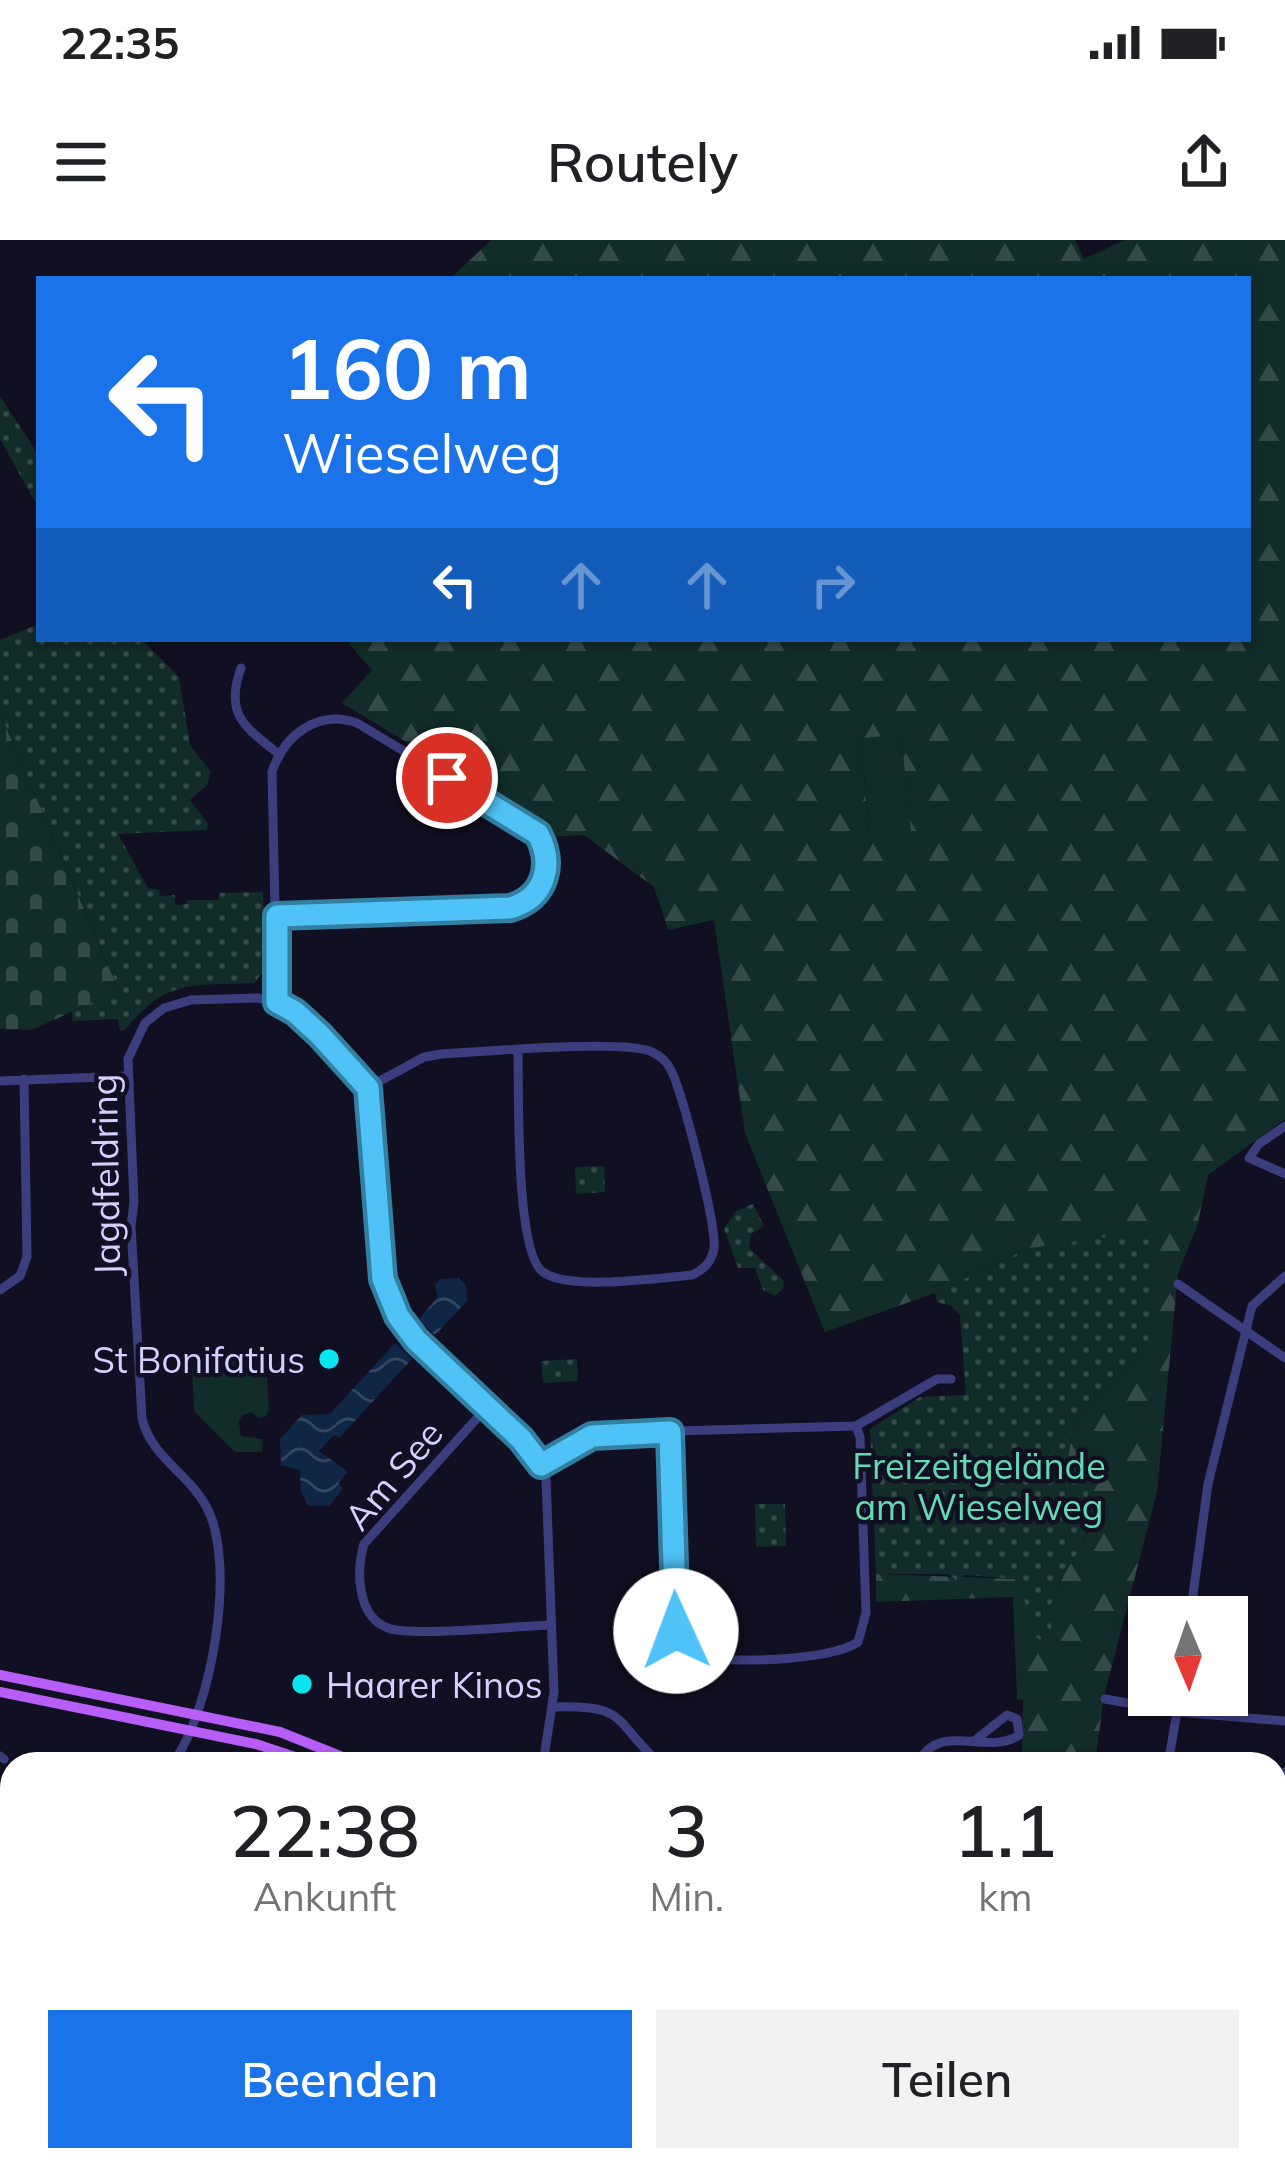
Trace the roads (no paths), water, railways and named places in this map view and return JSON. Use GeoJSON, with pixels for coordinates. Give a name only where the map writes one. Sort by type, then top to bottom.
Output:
{"type":"FeatureCollection","features":[{"type":"Feature","properties":{"kind":"main road"},"geometry":{"type":"LineString","coordinates":[[0,1675],[280,1732],[330,1752]]}},
{"type":"Feature","properties":{"kind":"main road"},"geometry":{"type":"LineString","coordinates":[[0,1693],[280,1752]]}},
{"type":"Feature","properties":{"kind":"street"},"geometry":{"type":"LineString","coordinates":[[241,668],[233,698],[237,713],[280,754]]}},
{"type":"Feature","properties":{"kind":"street"},"geometry":{"type":"LineString","coordinates":[[277,916],[510,908],[532,896],[548,867],[544,845],[527,825],[357,723],[332,716],[317,720],[280,754],[272,778],[277,1002],[320,1035],[368,1088],[387,1291],[416,1340],[521,1439],[541,1465],[548,1495],[554,1707],[545,1752]]}},
{"type":"Feature","properties":{"kind":"street","name":"Jagdfeldring"},"geometry":{"type":"LineString","coordinates":[[179,1752],[198,1714],[218,1621],[216,1542],[206,1506],[153,1444],[143,1424],[128,1076],[137,1035],[164,1008],[191,1000],[277,1002]]}},
{"type":"Feature","properties":{"kind":"street"},"geometry":{"type":"LineString","coordinates":[[368,1088],[424,1058],[518,1052],[634,1047],[646,1049],[666,1061],[676,1085],[713,1232],[713,1254],[702,1270],[678,1276],[578,1281],[544,1274],[533,1262],[524,1232],[518,1052]]}},
{"type":"Feature","properties":{"kind":"street"},"geometry":{"type":"LineString","coordinates":[[0,1081],[128,1076]]}},
{"type":"Feature","properties":{"kind":"street"},"geometry":{"type":"LineString","coordinates":[[0,1290],[20,1276],[27,1257],[24,1078]]}},
{"type":"Feature","properties":{"kind":"street"},"geometry":{"type":"LineString","coordinates":[[1285,1126],[1258,1144],[1249,1158],[1285,1174]]}},
{"type":"Feature","properties":{"kind":"street"},"geometry":{"type":"LineString","coordinates":[[1193,1596],[1208,1484],[1252,1306],[1285,1276]]}},
{"type":"Feature","properties":{"kind":"street"},"geometry":{"type":"LineString","coordinates":[[1178,1284],[1285,1358]]}},
{"type":"Feature","properties":{"kind":"street"},"geometry":{"type":"LineString","coordinates":[[541,1465],[592,1436],[856,1426],[937,1379],[951,1378]]}},
{"type":"Feature","properties":{"kind":"street","name":"Am See"},"geometry":{"type":"LineString","coordinates":[[488,1407],[364,1544],[362,1600],[376,1622],[400,1630],[550,1625]]}},
{"type":"Feature","properties":{"kind":"street"},"geometry":{"type":"LineString","coordinates":[[670,1432],[676,1631],[691,1654],[716,1660],[824,1656],[858,1642],[866,1613],[856,1426]]}},
{"type":"Feature","properties":{"kind":"street"},"geometry":{"type":"LineString","coordinates":[[1105,1699],[1128,1703]]}},
{"type":"Feature","properties":{"kind":"street"},"geometry":{"type":"LineString","coordinates":[[554,1707],[597,1706],[610,1711],[649,1752]]}},
{"type":"Feature","properties":{"kind":"street"},"geometry":{"type":"LineString","coordinates":[[924,1752],[928,1745],[1012,1740],[1018,1735],[1017,1719],[1006,1715],[974,1742]]}},
{"type":"Feature","properties":{"kind":"street"},"geometry":{"type":"LineString","coordinates":[[1170,1752],[1177,1716]]}},
{"type":"Feature","properties":{"kind":"street"},"geometry":{"type":"LineString","coordinates":[[1226,1716],[1285,1721]]}},
{"type":"Feature","properties":{"kind":"water"},"geometry":{"type":"Polygon","coordinates":[[[458,1278],[466,1285],[467,1301],[435,1335],[418,1320],[438,1297],[435,1285],[440,1279],[458,1278]]]}},
{"type":"Feature","properties":{"kind":"water"},"geometry":{"type":"Polygon","coordinates":[[[395,1343],[412,1359],[339,1438],[334,1435],[319,1451],[348,1472],[338,1483],[343,1489],[329,1506],[308,1506],[300,1470],[281,1465],[280,1439],[302,1415],[330,1414],[395,1343]]]}},
{"type":"Feature","properties":{"kind":"place","name":"St Bonifatius"},"geometry":{"type":"Point","coordinates":[329,1359]}},
{"type":"Feature","properties":{"kind":"place","name":"Haarer Kinos"},"geometry":{"type":"Point","coordinates":[302,1684]}},
{"type":"Feature","properties":{"kind":"park label","name":"Freizeitgelände am Wieselweg"},"geometry":{"type":"Point","coordinates":[979,1486]}}]}
